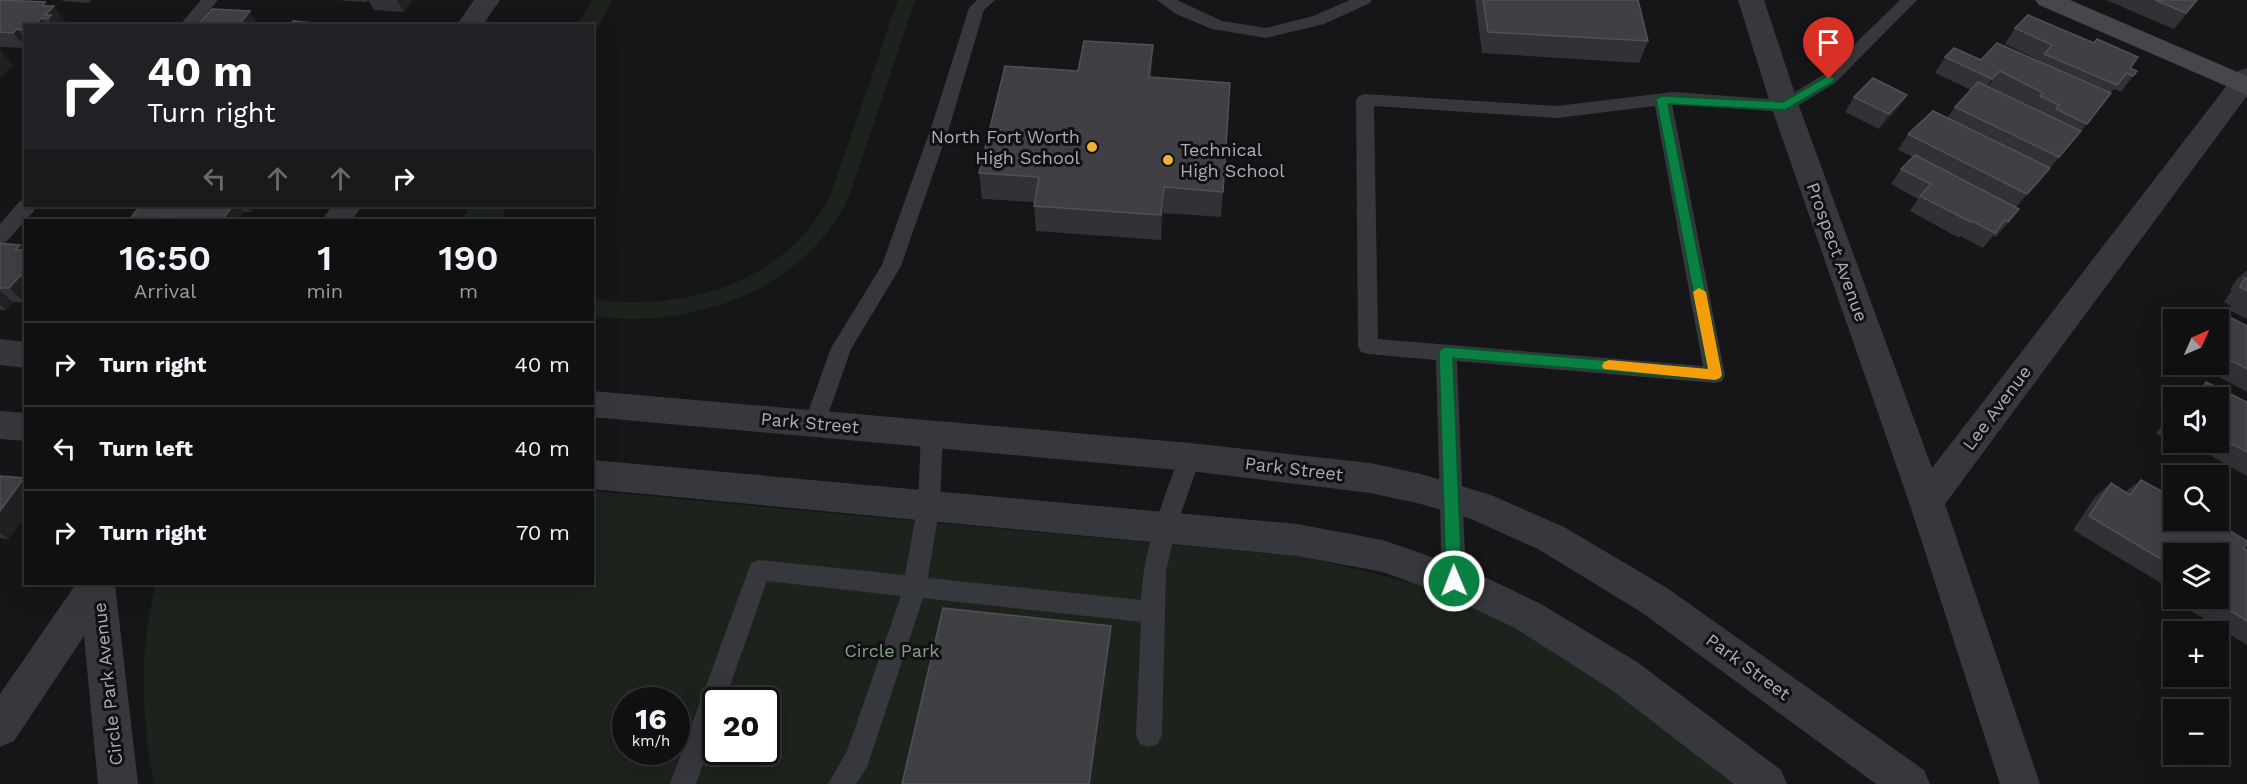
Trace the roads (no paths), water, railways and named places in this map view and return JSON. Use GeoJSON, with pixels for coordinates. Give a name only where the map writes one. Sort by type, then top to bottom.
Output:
{"type":"FeatureCollection","features":[{"type":"Feature","properties":{"kind":"street"},"geometry":{"type":"LineString","coordinates":[[470,24],[487,0]]}},
{"type":"Feature","properties":{"kind":"street","name":"Prospect Avenue"},"geometry":{"type":"LineString","coordinates":[[1751,0],[1785,106],[1927,502]]}},
{"type":"Feature","properties":{"kind":"street"},"geometry":{"type":"LineString","coordinates":[[2048,0],[2245,82]]}},
{"type":"Feature","properties":{"kind":"street","name":"Lee Avenue"},"geometry":{"type":"LineString","coordinates":[[1927,502],[2245,82]]}},
{"type":"Feature","properties":{"kind":"street"},"geometry":{"type":"LineString","coordinates":[[0,352],[24,355]]}},
{"type":"Feature","properties":{"kind":"street","name":"Park Street"},"geometry":{"type":"LineString","coordinates":[[594,404],[1190,457],[1370,478],[1421,489],[1479,506],[1551,538],[1654,600],[1910,784]]}},
{"type":"Feature","properties":{"kind":"street"},"geometry":{"type":"LineString","coordinates":[[0,425],[24,427]]}},
{"type":"Feature","properties":{"kind":"street"},"geometry":{"type":"LineString","coordinates":[[594,474],[1297,540],[1383,556],[1454,581],[1528,616],[1623,675],[1767,784]]}},
{"type":"Feature","properties":{"kind":"street"},"geometry":{"type":"LineString","coordinates":[[1927,502],[2020,784]]}},
{"type":"Feature","properties":{"kind":"street"},"geometry":{"type":"LineString","coordinates":[[0,728],[96,585]]}},
{"type":"Feature","properties":{"kind":"street","name":"Circle Park Avenue"},"geometry":{"type":"LineString","coordinates":[[97,585],[118,784]]}},
{"type":"Feature","properties":{"kind":"lane"},"geometry":{"type":"LineString","coordinates":[[189,24],[210,0]]}},
{"type":"Feature","properties":{"kind":"lane"},"geometry":{"type":"LineString","coordinates":[[814,423],[841,348],[891,266],[941,125],[977,8],[987,0]]}},
{"type":"Feature","properties":{"kind":"lane"},"geometry":{"type":"LineString","coordinates":[[1165,0],[1218,25],[1266,33],[1318,20],[1364,0]]}},
{"type":"Feature","properties":{"kind":"lane"},"geometry":{"type":"LineString","coordinates":[[1662,99],[1715,375],[1368,346],[1365,100],[1557,112],[1662,99],[1785,106],[1829,79],[1910,0]]}},
{"type":"Feature","properties":{"kind":"lane"},"geometry":{"type":"LineString","coordinates":[[0,236],[26,207]]}},
{"type":"Feature","properties":{"kind":"lane"},"geometry":{"type":"LineString","coordinates":[[1446,352],[1454,581]]}},
{"type":"Feature","properties":{"kind":"lane"},"geometry":{"type":"LineString","coordinates":[[842,784],[858,758],[915,588],[929,504],[932,434]]}},
{"type":"Feature","properties":{"kind":"lane"},"geometry":{"type":"LineString","coordinates":[[1149,735],[1154,571],[1165,527],[1190,457]]}},
{"type":"Feature","properties":{"kind":"lane"},"geometry":{"type":"LineString","coordinates":[[683,784],[759,570],[1152,612]]}},
{"type":"Feature","properties":{"kind":"place","name":"North Fort Worth High School"},"geometry":{"type":"Point","coordinates":[1092,147]}},
{"type":"Feature","properties":{"kind":"place","name":"Technical High School"},"geometry":{"type":"Point","coordinates":[1168,160]}},
{"type":"Feature","properties":{"kind":"park label","name":"Circle Park"},"geometry":{"type":"Point","coordinates":[892,651]}}]}
